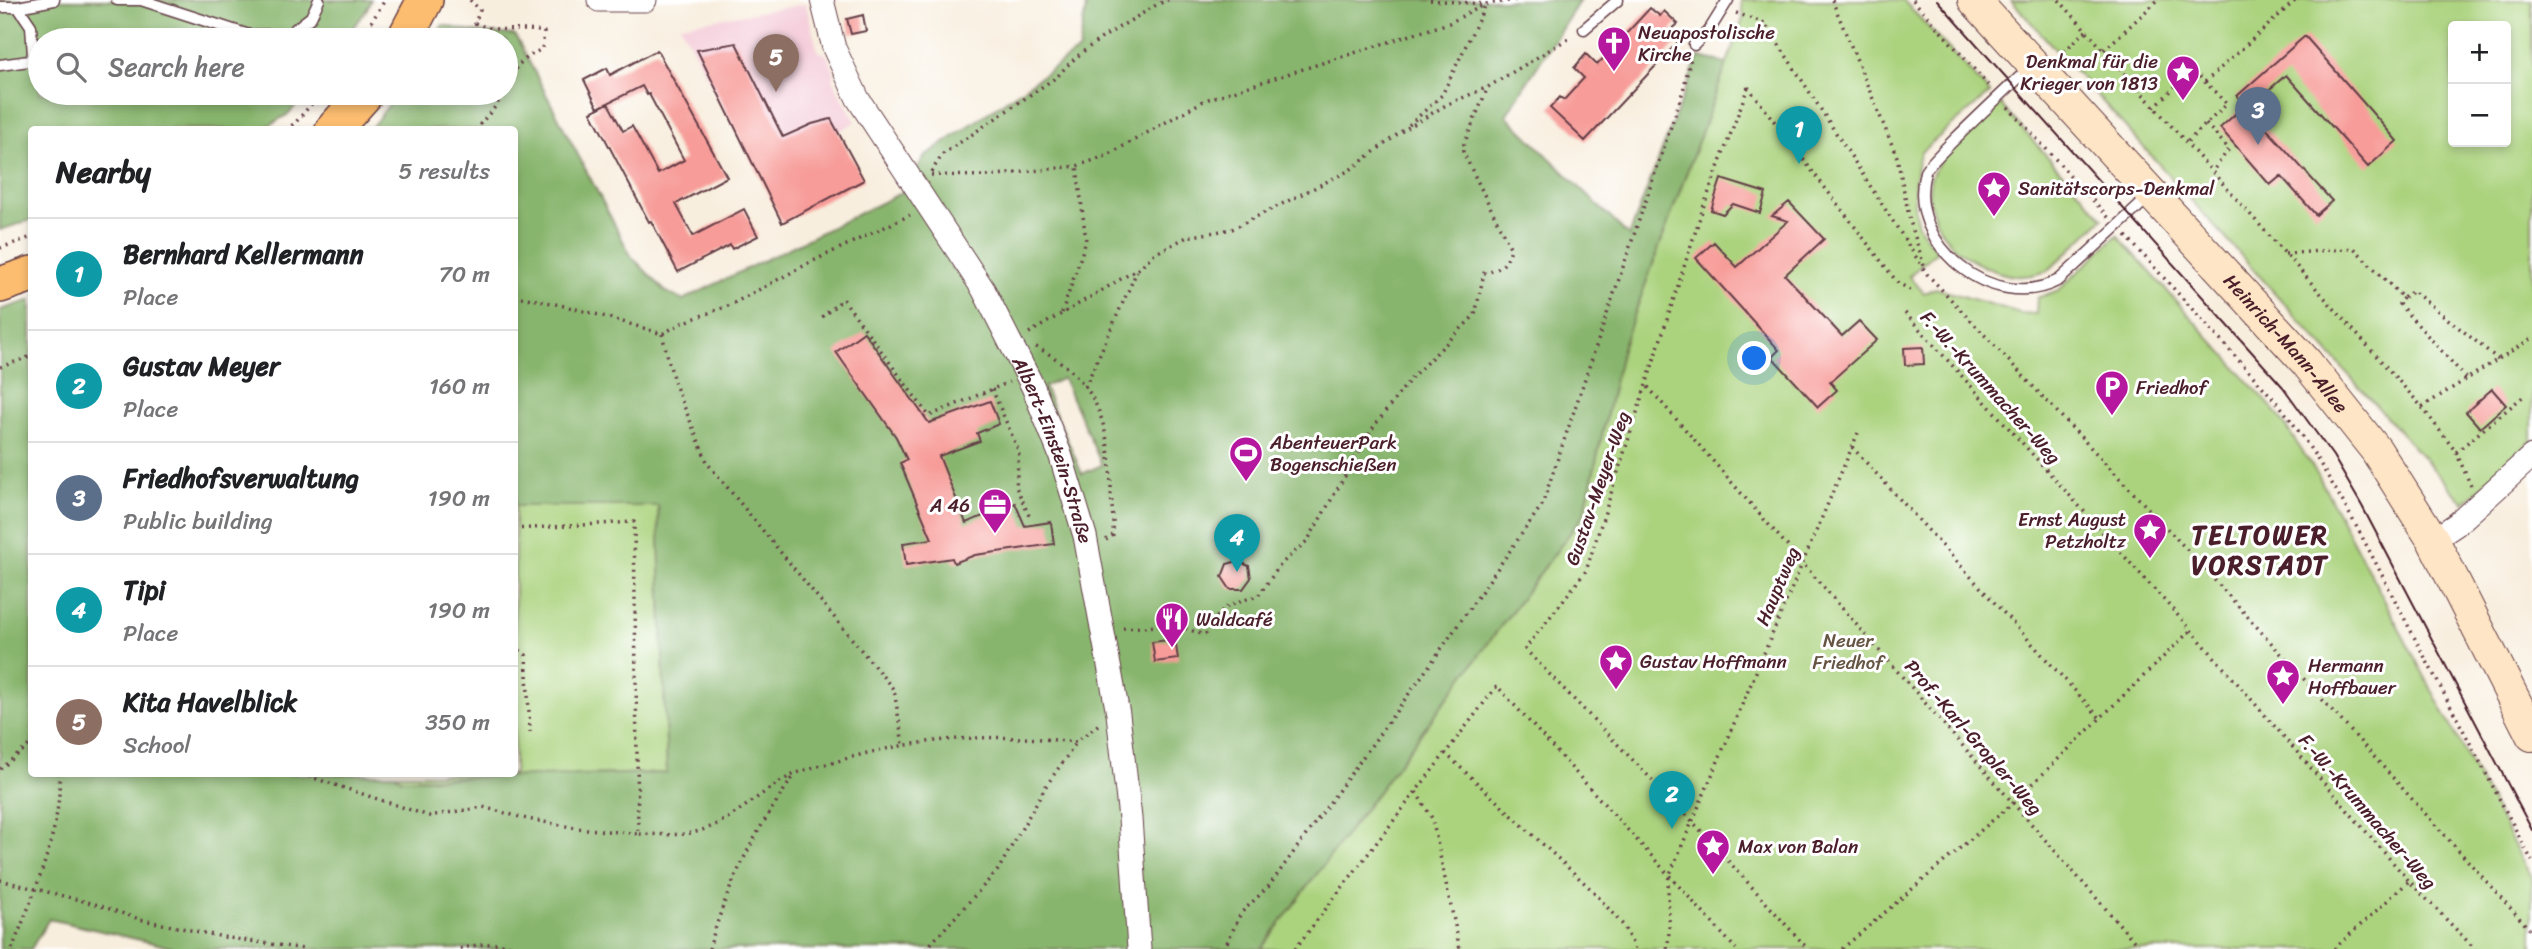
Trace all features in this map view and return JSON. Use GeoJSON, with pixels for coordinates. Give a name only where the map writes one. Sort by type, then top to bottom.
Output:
{"type":"FeatureCollection","features":[{"type":"Feature","properties":{"kind":"main road"},"geometry":{"type":"LineString","coordinates":[[410,28],[425,0]]}},
{"type":"Feature","properties":{"kind":"main road","name":"Heinrich-Mann-Allee"},"geometry":{"type":"LineString","coordinates":[[1974,0],[2046,59],[2152,194],[2297,352],[2376,450],[2432,540],[2532,735]]}},
{"type":"Feature","properties":{"kind":"main road"},"geometry":{"type":"LineString","coordinates":[[337,126],[355,105]]}},
{"type":"Feature","properties":{"kind":"main road"},"geometry":{"type":"LineString","coordinates":[[0,285],[28,275]]}},
{"type":"Feature","properties":{"kind":"street"},"geometry":{"type":"LineString","coordinates":[[599,0],[645,0]]}},
{"type":"Feature","properties":{"kind":"street","name":"Albert-Einstein-Straße"},"geometry":{"type":"LineString","coordinates":[[822,0],[834,48],[849,83],[872,123],[922,179],[929,206],[983,289],[1012,342],[1037,398],[1073,495],[1085,536],[1118,714],[1130,818],[1139,949]]}},
{"type":"Feature","properties":{"kind":"street"},"geometry":{"type":"LineString","coordinates":[[2432,540],[2458,524],[2532,456]]}},
{"type":"Feature","properties":{"kind":"lane"},"geometry":{"type":"LineString","coordinates":[[0,7],[18,7],[54,0]]}},
{"type":"Feature","properties":{"kind":"lane"},"geometry":{"type":"LineString","coordinates":[[117,0],[141,0],[225,28]]}},
{"type":"Feature","properties":{"kind":"lane"},"geometry":{"type":"LineString","coordinates":[[297,28],[311,17],[319,0]]}},
{"type":"Feature","properties":{"kind":"lane"},"geometry":{"type":"LineString","coordinates":[[1584,29],[1618,0]]}},
{"type":"Feature","properties":{"kind":"lane"},"geometry":{"type":"LineString","coordinates":[[1694,45],[1710,29],[1726,4]]}},
{"type":"Feature","properties":{"kind":"lane"},"geometry":{"type":"LineString","coordinates":[[18,7],[31,28]]}},
{"type":"Feature","properties":{"kind":"lane"},"geometry":{"type":"LineString","coordinates":[[2046,59],[1999,97],[1925,169],[1921,196],[1925,222],[1946,254],[1990,284],[2018,291],[2036,290],[2059,280],[2152,194]]}},
{"type":"Feature","properties":{"kind":"lane"},"geometry":{"type":"LineString","coordinates":[[0,65],[28,61]]}},
{"type":"Feature","properties":{"kind":"path"},"geometry":{"type":"LineString","coordinates":[[368,28],[386,0]]}},
{"type":"Feature","properties":{"kind":"path"},"geometry":{"type":"LineString","coordinates":[[470,0],[480,10],[475,23],[485,28]]}},
{"type":"Feature","properties":{"kind":"path"},"geometry":{"type":"LineString","coordinates":[[922,179],[943,154],[1058,76],[1069,62],[1156,5],[1168,0]]}},
{"type":"Feature","properties":{"kind":"path"},"geometry":{"type":"LineString","coordinates":[[1430,0],[1486,5],[1516,0]]}},
{"type":"Feature","properties":{"kind":"path"},"geometry":{"type":"LineString","coordinates":[[1832,0],[1897,157],[1910,221],[1927,274]]}},
{"type":"Feature","properties":{"kind":"path"},"geometry":{"type":"LineString","coordinates":[[1913,0],[2281,407],[2304,438],[2327,473],[2380,570],[2532,861]]}},
{"type":"Feature","properties":{"kind":"path"},"geometry":{"type":"LineString","coordinates":[[2059,0],[2422,407],[2456,452],[2474,493],[2482,501]]}},
{"type":"Feature","properties":{"kind":"path"},"geometry":{"type":"LineString","coordinates":[[2104,50],[2158,0]]}},
{"type":"Feature","properties":{"kind":"path"},"geometry":{"type":"LineString","coordinates":[[2205,82],[2296,0]]}},
{"type":"Feature","properties":{"kind":"path"},"geometry":{"type":"LineString","coordinates":[[1726,4],[1765,23],[1927,274],[2192,555],[2532,932]]}},
{"type":"Feature","properties":{"kind":"path"},"geometry":{"type":"LineString","coordinates":[[922,179],[987,176],[1077,166],[1106,156],[1205,100],[1449,23],[1486,5]]}},
{"type":"Feature","properties":{"kind":"path"},"geometry":{"type":"LineString","coordinates":[[1012,342],[1138,269],[1154,254],[1187,237],[1232,229],[1350,170],[1402,131],[1441,95],[1486,5]]}},
{"type":"Feature","properties":{"kind":"path"},"geometry":{"type":"LineString","coordinates":[[518,29],[544,32],[542,49],[518,64]]}},
{"type":"Feature","properties":{"kind":"path"},"geometry":{"type":"LineString","coordinates":[[1402,131],[1446,105],[1488,87],[1584,29]]}},
{"type":"Feature","properties":{"kind":"path"},"geometry":{"type":"LineString","coordinates":[[2046,59],[2086,31]]}},
{"type":"Feature","properties":{"kind":"path"},"geometry":{"type":"LineString","coordinates":[[1224,949],[1241,913],[1269,886],[1542,505],[1683,91],[1694,45]]}},
{"type":"Feature","properties":{"kind":"path"},"geometry":{"type":"LineString","coordinates":[[2154,107],[2193,70],[2227,104],[2187,142]]}},
{"type":"Feature","properties":{"kind":"path"},"geometry":{"type":"LineString","coordinates":[[1103,630],[1176,625],[1204,635],[1213,628],[1217,615],[1235,602],[1258,596],[1281,564],[1308,540],[1372,429],[1412,377],[1475,315],[1484,273],[1496,271],[1507,262],[1511,249],[1464,152],[1464,144],[1488,87]]}},
{"type":"Feature","properties":{"kind":"path","name":"Gustav-Meyer-Weg"},"geometry":{"type":"LineString","coordinates":[[1808,949],[1692,821],[1525,649],[1586,571],[1703,208],[1748,87],[1897,282],[1912,291]]}},
{"type":"Feature","properties":{"kind":"path"},"geometry":{"type":"LineString","coordinates":[[291,126],[311,105]]}},
{"type":"Feature","properties":{"kind":"path"},"geometry":{"type":"LineString","coordinates":[[478,126],[497,105]]}},
{"type":"Feature","properties":{"kind":"path"},"geometry":{"type":"LineString","coordinates":[[2206,124],[2229,149],[2212,172]]}},
{"type":"Feature","properties":{"kind":"path"},"geometry":{"type":"LineString","coordinates":[[1061,315],[1086,241],[1077,166]]}},
{"type":"Feature","properties":{"kind":"path"},"geometry":{"type":"LineString","coordinates":[[518,297],[566,306],[662,334],[682,323],[730,305],[813,261],[929,206]]}},
{"type":"Feature","properties":{"kind":"path"},"geometry":{"type":"LineString","coordinates":[[2099,226],[2109,217]]}},
{"type":"Feature","properties":{"kind":"path"},"geometry":{"type":"LineString","coordinates":[[0,248],[28,238]]}},
{"type":"Feature","properties":{"kind":"path"},"geometry":{"type":"LineString","coordinates":[[2285,254],[2354,248],[2403,299]]}},
{"type":"Feature","properties":{"kind":"path"},"geometry":{"type":"LineString","coordinates":[[1085,387],[1138,269]]}},
{"type":"Feature","properties":{"kind":"path"},"geometry":{"type":"LineString","coordinates":[[2467,378],[2399,304],[2413,291],[2498,359]]}},
{"type":"Feature","properties":{"kind":"path"},"geometry":{"type":"LineString","coordinates":[[822,317],[843,299],[929,416],[997,387]]}},
{"type":"Feature","properties":{"kind":"path","name":"F.-W.-Krummacher-Weg"},"geometry":{"type":"LineString","coordinates":[[1905,313],[2191,630],[2409,881],[2475,949]]}},
{"type":"Feature","properties":{"kind":"path"},"geometry":{"type":"LineString","coordinates":[[662,334],[674,382],[708,464],[894,690],[903,744]]}},
{"type":"Feature","properties":{"kind":"path"},"geometry":{"type":"LineString","coordinates":[[2422,407],[2532,338]]}},
{"type":"Feature","properties":{"kind":"path"},"geometry":{"type":"LineString","coordinates":[[0,367],[28,357]]}},
{"type":"Feature","properties":{"kind":"path","name":"Prof.-Karl-Gropler-Weg"},"geometry":{"type":"LineString","coordinates":[[1647,386],[2141,949]]}},
{"type":"Feature","properties":{"kind":"path"},"geometry":{"type":"LineString","coordinates":[[992,389],[1019,452],[1016,486],[1031,520]]}},
{"type":"Feature","properties":{"kind":"path"},"geometry":{"type":"LineString","coordinates":[[2456,452],[2525,395]]}},
{"type":"Feature","properties":{"kind":"path","name":"Hauptweg"},"geometry":{"type":"LineString","coordinates":[[1667,949],[1670,933],[1667,909],[1669,876],[1858,433]]}},
{"type":"Feature","properties":{"kind":"path"},"geometry":{"type":"LineString","coordinates":[[1852,447],[2100,718]]}},
{"type":"Feature","properties":{"kind":"path"},"geometry":{"type":"LineString","coordinates":[[518,529],[634,522],[638,834]]}},
{"type":"Feature","properties":{"kind":"path"},"geometry":{"type":"LineString","coordinates":[[1842,949],[2013,803],[2191,630]]}},
{"type":"Feature","properties":{"kind":"path"},"geometry":{"type":"LineString","coordinates":[[518,649],[526,655],[530,732]]}},
{"type":"Feature","properties":{"kind":"path"},"geometry":{"type":"LineString","coordinates":[[1295,949],[1497,685],[1736,949]]}},
{"type":"Feature","properties":{"kind":"path"},"geometry":{"type":"LineString","coordinates":[[926,949],[998,870],[1046,786],[1076,742],[1097,725],[1118,714]]}},
{"type":"Feature","properties":{"kind":"path"},"geometry":{"type":"LineString","coordinates":[[311,777],[429,816],[483,807],[527,819],[577,828],[638,834],[691,833],[720,823],[797,773],[903,744],[989,736],[1076,742]]}},
{"type":"Feature","properties":{"kind":"path"},"geometry":{"type":"LineString","coordinates":[[0,769],[28,746]]}},
{"type":"Feature","properties":{"kind":"path"},"geometry":{"type":"LineString","coordinates":[[1446,753],[1593,891],[1623,925],[1635,949]]}},
{"type":"Feature","properties":{"kind":"path"},"geometry":{"type":"LineString","coordinates":[[709,949],[720,912],[740,863],[766,816],[797,773]]}},
{"type":"Feature","properties":{"kind":"path"},"geometry":{"type":"LineString","coordinates":[[12,949],[36,889],[61,799],[59,777]]}},
{"type":"Feature","properties":{"kind":"path"},"geometry":{"type":"LineString","coordinates":[[1416,792],[1432,818],[1460,949]]}},
{"type":"Feature","properties":{"kind":"path"},"geometry":{"type":"LineString","coordinates":[[0,880],[95,904],[139,919],[223,937],[304,949]]}},
{"type":"Feature","properties":{"kind":"path"},"geometry":{"type":"LineString","coordinates":[[2334,949],[2409,881]]}},
{"type":"Feature","properties":{"kind":"path"},"geometry":{"type":"LineString","coordinates":[[460,949],[480,943],[515,945],[528,949]]}},
{"type":"Feature","properties":{"kind":"shaded area"},"geometry":{"type":"Polygon","coordinates":[[[806,4],[818,52],[826,54],[835,72],[832,79],[856,122],[758,174],[680,25],[806,4]]]}},
{"type":"Feature","properties":{"kind":"green space"},"geometry":{"type":"Polygon","coordinates":[[[0,0],[371,0],[353,28],[28,28],[28,105],[296,105],[290,113],[268,126],[28,126],[28,221],[0,230],[0,0]]]}},
{"type":"Feature","properties":{"kind":"green space"},"geometry":{"type":"Polygon","coordinates":[[[1087,0],[1580,0],[1506,115],[1629,236],[1698,57],[1727,63],[1622,348],[1584,514],[1261,949],[179,949],[49,919],[31,949],[0,949],[0,310],[28,301],[28,777],[401,779],[667,773],[658,506],[518,506],[518,126],[372,126],[389,105],[518,105],[518,41],[631,256],[666,292],[683,300],[903,192],[924,157],[1079,50],[1087,0]],[[1063,378],[1044,387],[1082,474],[1102,465],[1063,378]]]}},
{"type":"Feature","properties":{"kind":"green space","name":"Neuer Friedhof"},"geometry":{"type":"Polygon","coordinates":[[[1741,0],[1903,0],[1990,93],[1921,152],[1916,169],[1915,212],[1920,229],[1937,251],[1909,276],[1924,293],[1935,288],[2020,313],[2036,314],[2037,298],[2059,290],[2117,235],[2277,413],[2318,475],[2532,879],[2532,949],[1261,949],[1584,514],[1622,348],[1743,19],[1741,0]]]}},
{"type":"Feature","properties":{"kind":"green space"},"geometry":{"type":"Polygon","coordinates":[[[2011,0],[2532,0],[2532,440],[2464,503],[2011,0]]]}},
{"type":"Feature","properties":{"kind":"green space"},"geometry":{"type":"Polygon","coordinates":[[[2000,104],[2103,218],[2048,271],[2032,275],[2000,273],[1960,252],[1942,232],[1930,202],[1930,182],[1939,163],[1963,136],[2000,104]]]}},
{"type":"Feature","properties":{"kind":"green space"},"geometry":{"type":"Polygon","coordinates":[[[518,506],[658,506],[667,773],[518,776],[518,506]]]}},
{"type":"Feature","properties":{"kind":"green space"},"geometry":{"type":"Polygon","coordinates":[[[399,777],[490,777],[401,779],[399,777]]]}},
{"type":"Feature","properties":{"kind":"building","name":"Neuapostolische Kirche"},"geometry":{"type":"Polygon","coordinates":[[[1650,8],[1660,16],[1664,11],[1678,24],[1671,30],[1681,39],[1585,141],[1550,108],[1560,97],[1564,100],[1584,78],[1574,68],[1586,54],[1597,65],[1650,8]]]}},
{"type":"Feature","properties":{"kind":"building"},"geometry":{"type":"Polygon","coordinates":[[[863,15],[866,31],[851,34],[847,19],[863,15]]]}},
{"type":"Feature","properties":{"kind":"building"},"geometry":{"type":"Polygon","coordinates":[[[2305,36],[2397,141],[2368,167],[2286,75],[2248,108],[2237,96],[2305,36]]]}},
{"type":"Feature","properties":{"kind":"building"},"geometry":{"type":"Polygon","coordinates":[[[736,43],[783,137],[831,119],[864,180],[782,223],[697,50],[736,43]]]}},
{"type":"Feature","properties":{"kind":"building"},"geometry":{"type":"Polygon","coordinates":[[[657,50],[727,177],[676,204],[693,236],[744,209],[758,236],[732,249],[730,245],[678,272],[591,112],[608,103],[598,108],[584,80],[607,68],[610,75],[657,50]],[[642,86],[608,103],[623,131],[632,126],[658,174],[684,160],[649,94],[647,95],[642,86]]]}},
{"type":"Feature","properties":{"kind":"building"},"geometry":{"type":"Polygon","coordinates":[[[2245,105],[2332,201],[2316,215],[2281,176],[2270,185],[2220,128],[2245,105]]]}},
{"type":"Feature","properties":{"kind":"building"},"geometry":{"type":"Polygon","coordinates":[[[1721,179],[1766,193],[1760,213],[1733,204],[1723,214],[1711,210],[1721,179]]]}},
{"type":"Feature","properties":{"kind":"building"},"geometry":{"type":"Polygon","coordinates":[[[1789,202],[1824,239],[1785,275],[1842,336],[1859,321],[1877,340],[1830,382],[1837,390],[1818,407],[1772,357],[1779,350],[1696,258],[1714,242],[1737,267],[1788,221],[1772,216],[1789,202]]]}},
{"type":"Feature","properties":{"kind":"building"},"geometry":{"type":"Polygon","coordinates":[[[864,332],[929,423],[990,401],[999,424],[977,433],[980,441],[939,456],[966,523],[1015,503],[1025,526],[1051,522],[1054,544],[975,555],[954,563],[952,558],[906,565],[903,543],[932,539],[900,463],[907,460],[896,437],[836,352],[864,332]]]}},
{"type":"Feature","properties":{"kind":"building"},"geometry":{"type":"Polygon","coordinates":[[[1923,347],[1924,364],[1905,365],[1904,348],[1923,347]]]}},
{"type":"Feature","properties":{"kind":"building"},"geometry":{"type":"Polygon","coordinates":[[[2492,389],[2506,405],[2480,428],[2466,412],[2492,389]]]}},
{"type":"Feature","properties":{"kind":"building"},"geometry":{"type":"Polygon","coordinates":[[[1238,561],[1249,566],[1251,578],[1243,589],[1230,589],[1222,577],[1227,564],[1238,561]]]}},
{"type":"Feature","properties":{"kind":"building"},"geometry":{"type":"Polygon","coordinates":[[[1175,639],[1178,659],[1155,662],[1152,642],[1175,639]]]}},
{"type":"Feature","properties":{"kind":"tram line"},"geometry":{"type":"LineString","coordinates":[[1937,0],[2283,387],[2333,456],[2362,506],[2532,830]]}},
{"type":"Feature","properties":{"kind":"place","name":"Neuapostolische Kirche"},"geometry":{"type":"Point","coordinates":[1614,73]}},
{"type":"Feature","properties":{"kind":"place","name":"Kita Havelblick"},"geometry":{"type":"Point","coordinates":[776,92]}},
{"type":"Feature","properties":{"kind":"place","name":"Denkmal für die Krieger von 1813"},"geometry":{"type":"Point","coordinates":[2183,102]}},
{"type":"Feature","properties":{"kind":"place","name":"Friedhofsverwaltung"},"geometry":{"type":"Point","coordinates":[2258,145]}},
{"type":"Feature","properties":{"kind":"place","name":"Bernhard Kellermann"},"geometry":{"type":"Point","coordinates":[1799,164]}},
{"type":"Feature","properties":{"kind":"place","name":"Sanitätscorps-Denkmal"},"geometry":{"type":"Point","coordinates":[1994,218]}},
{"type":"Feature","properties":{"kind":"place","name":"Friedhof"},"geometry":{"type":"Point","coordinates":[2112,417]}},
{"type":"Feature","properties":{"kind":"place","name":"AbenteuerPark Bogenschießen"},"geometry":{"type":"Point","coordinates":[1246,483]}},
{"type":"Feature","properties":{"kind":"place","name":"A 46"},"geometry":{"type":"Point","coordinates":[995,535]}},
{"type":"Feature","properties":{"kind":"place","name":"Ernst August Petzholtz"},"geometry":{"type":"Point","coordinates":[2150,560]}},
{"type":"Feature","properties":{"kind":"place","name":"Tipi"},"geometry":{"type":"Point","coordinates":[1237,572]}},
{"type":"Feature","properties":{"kind":"place","name":"Waldcafé"},"geometry":{"type":"Point","coordinates":[1172,649]}},
{"type":"Feature","properties":{"kind":"place","name":"Gustav Hoffmann"},"geometry":{"type":"Point","coordinates":[1616,691]}},
{"type":"Feature","properties":{"kind":"place","name":"Hermann Hoffbauer"},"geometry":{"type":"Point","coordinates":[2283,706]}},
{"type":"Feature","properties":{"kind":"place","name":"Gustav Meyer"},"geometry":{"type":"Point","coordinates":[1672,829]}},
{"type":"Feature","properties":{"kind":"place","name":"Max von Balan"},"geometry":{"type":"Point","coordinates":[1713,876]}},
{"type":"Feature","properties":{"kind":"district","name":"TELTOWER VORSTADT"},"geometry":{"type":"Point","coordinates":[2260,550]}}]}
